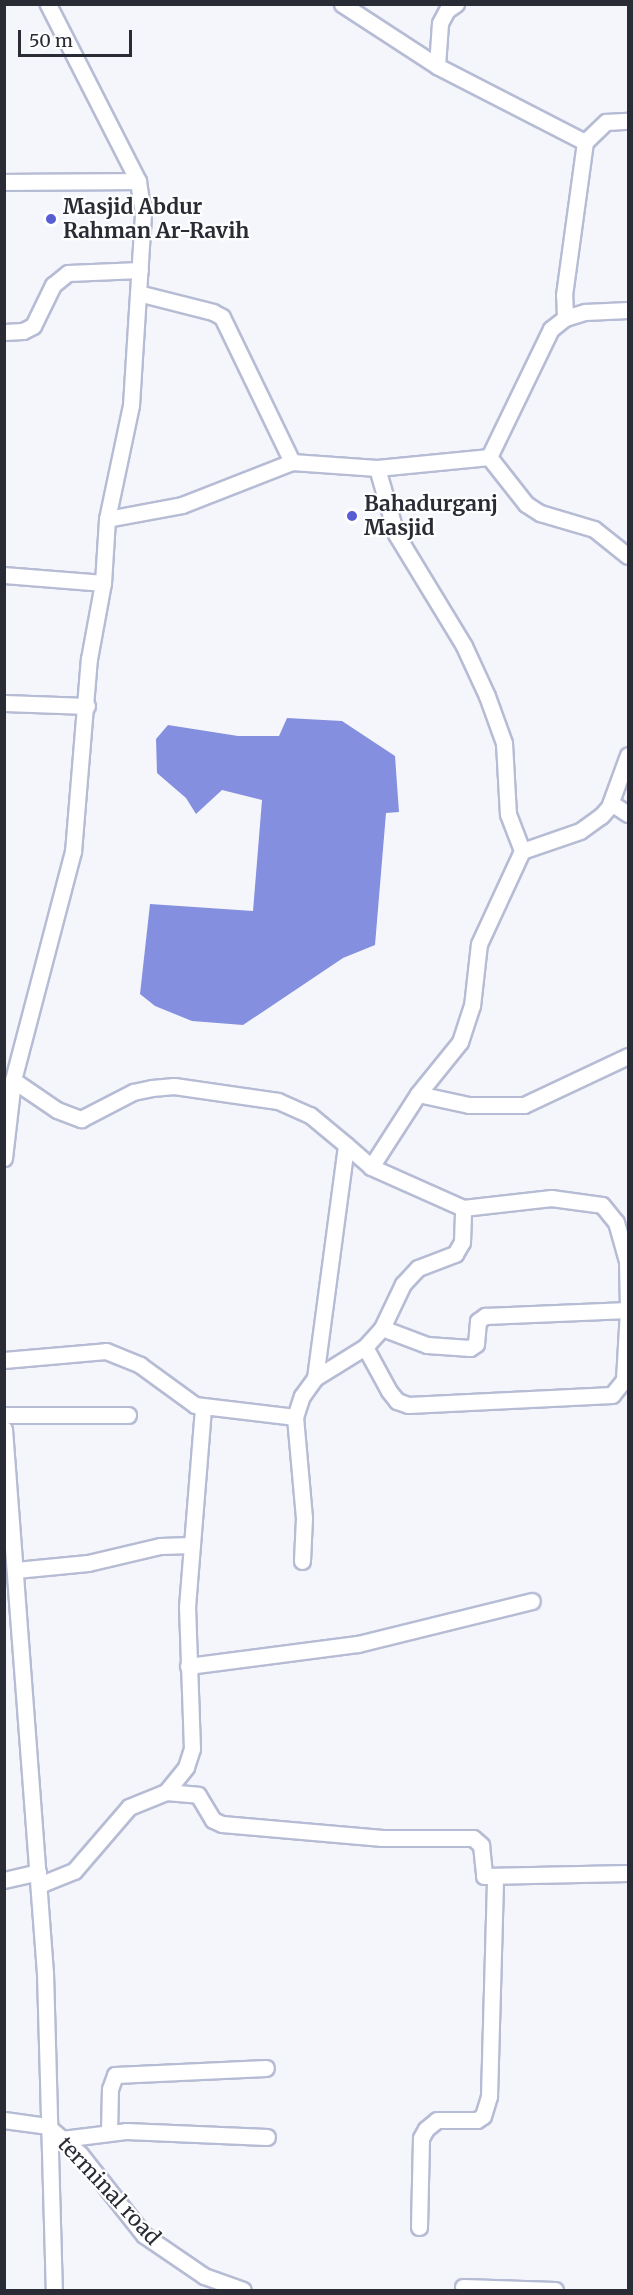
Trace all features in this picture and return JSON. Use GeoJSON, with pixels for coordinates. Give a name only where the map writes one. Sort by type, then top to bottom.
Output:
{"type":"FeatureCollection","features":[{"type":"Feature","properties":{"kind":"street"},"geometry":{"type":"LineString","coordinates":[[4,1158],[13,1080],[73,852],[87,706],[89,659],[103,583],[107,519],[131,405],[143,213],[138,180],[48,4]]}},
{"type":"Feature","properties":{"kind":"street"},"geometry":{"type":"LineString","coordinates":[[342,4],[437,66],[585,142]]}},
{"type":"Feature","properties":{"kind":"street"},"geometry":{"type":"LineString","coordinates":[[437,66],[440,22],[447,10],[456,4]]}},
{"type":"Feature","properties":{"kind":"street"},"geometry":{"type":"LineString","coordinates":[[565,318],[564,295],[585,142],[606,122],[628,121]]}},
{"type":"Feature","properties":{"kind":"street"},"geometry":{"type":"LineString","coordinates":[[4,182],[138,180]]}},
{"type":"Feature","properties":{"kind":"street"},"geometry":{"type":"LineString","coordinates":[[4,332],[22,331],[33,326],[53,285],[68,273],[140,270]]}},
{"type":"Feature","properties":{"kind":"street"},"geometry":{"type":"LineString","coordinates":[[138,293],[213,312],[222,317],[292,462]]}},
{"type":"Feature","properties":{"kind":"street"},"geometry":{"type":"LineString","coordinates":[[489,457],[551,329],[565,318],[628,310]]}},
{"type":"Feature","properties":{"kind":"street"},"geometry":{"type":"LineString","coordinates":[[107,519],[183,505],[292,462],[377,468],[489,457]]}},
{"type":"Feature","properties":{"kind":"street"},"geometry":{"type":"LineString","coordinates":[[489,457],[526,504],[540,513],[594,529],[628,556]]}},
{"type":"Feature","properties":{"kind":"street"},"geometry":{"type":"LineString","coordinates":[[371,1167],[418,1094],[460,1042],[472,1006],[479,944],[522,851],[508,814],[504,743],[487,696],[464,646],[396,534],[377,468]]}},
{"type":"Feature","properties":{"kind":"street"},"geometry":{"type":"LineString","coordinates":[[4,575],[103,583]]}},
{"type":"Feature","properties":{"kind":"street"},"geometry":{"type":"LineString","coordinates":[[4,703],[87,706]]}},
{"type":"Feature","properties":{"kind":"street"},"geometry":{"type":"LineString","coordinates":[[522,851],[580,831],[601,816],[611,803],[628,755]]}},
{"type":"Feature","properties":{"kind":"street"},"geometry":{"type":"LineString","coordinates":[[611,803],[628,814]]}},
{"type":"Feature","properties":{"kind":"street"},"geometry":{"type":"LineString","coordinates":[[418,1094],[469,1105],[524,1105],[628,1056]]}},
{"type":"Feature","properties":{"kind":"street"},"geometry":{"type":"LineString","coordinates":[[13,1080],[65,1114],[81,1119],[133,1092],[163,1087],[278,1101],[310,1115],[371,1167],[463,1208],[551,1198],[602,1205],[610,1212],[623,1242],[628,1310],[624,1380],[620,1390],[612,1395],[590,1399],[408,1405],[397,1401],[389,1391],[365,1347]]}},
{"type":"Feature","properties":{"kind":"street"},"geometry":{"type":"LineString","coordinates":[[315,1378],[346,1145]]}},
{"type":"Feature","properties":{"kind":"street"},"geometry":{"type":"LineString","coordinates":[[302,1560],[304,1518],[295,1418],[302,1396],[315,1378],[365,1347],[382,1328],[403,1284],[418,1268],[448,1259],[460,1248],[463,1208]]}},
{"type":"Feature","properties":{"kind":"street"},"geometry":{"type":"LineString","coordinates":[[382,1328],[427,1345],[470,1348],[476,1344],[478,1321],[485,1316],[628,1310]]}},
{"type":"Feature","properties":{"kind":"street"},"geometry":{"type":"LineString","coordinates":[[4,1360],[106,1351],[140,1365],[195,1405],[295,1418]]}},
{"type":"Feature","properties":{"kind":"street"},"geometry":{"type":"LineString","coordinates":[[166,1792],[186,1767],[192,1749],[187,1607],[202,1407]]}},
{"type":"Feature","properties":{"kind":"street"},"geometry":{"type":"LineString","coordinates":[[4,1415],[128,1415]]}},
{"type":"Feature","properties":{"kind":"street"},"geometry":{"type":"LineString","coordinates":[[4,1429],[16,1570],[11,1646],[38,1879],[45,1973],[47,2126],[54,2290]]}},
{"type":"Feature","properties":{"kind":"street"},"geometry":{"type":"LineString","coordinates":[[16,1570],[88,1563],[160,1546],[192,1545]]}},
{"type":"Feature","properties":{"kind":"street"},"geometry":{"type":"LineString","coordinates":[[188,1666],[358,1644],[532,1601]]}},
{"type":"Feature","properties":{"kind":"street"},"geometry":{"type":"LineString","coordinates":[[4,1880],[38,1879],[74,1871],[129,1807],[166,1792],[198,1795],[213,1820],[222,1824],[382,1838],[473,1838],[481,1845],[483,1875],[628,1873]]}},
{"type":"Feature","properties":{"kind":"street"},"geometry":{"type":"LineString","coordinates":[[419,2227],[421,2138],[426,2129],[436,2120],[477,2120],[483,2115],[489,2096],[495,1876]]}},
{"type":"Feature","properties":{"kind":"street"},"geometry":{"type":"LineString","coordinates":[[109,2132],[110,2089],[115,2075],[266,2068]]}},
{"type":"Feature","properties":{"kind":"street","name":"terminal road"},"geometry":{"type":"LineString","coordinates":[[4,2120],[47,2126],[80,2154],[144,2235],[204,2276],[243,2290]]}},
{"type":"Feature","properties":{"kind":"street"},"geometry":{"type":"LineString","coordinates":[[63,2139],[109,2132],[267,2137]]}},
{"type":"Feature","properties":{"kind":"street"},"geometry":{"type":"LineString","coordinates":[[463,2287],[555,2290]]}},
{"type":"Feature","properties":{"kind":"water"},"geometry":{"type":"Polygon","coordinates":[[[287,718],[342,721],[395,756],[399,812],[386,813],[375,945],[343,958],[243,1025],[192,1021],[155,1006],[140,994],[150,904],[253,911],[262,800],[222,790],[196,814],[186,798],[157,773],[156,739],[168,725],[238,736],[279,736],[287,718]]]}},
{"type":"Feature","properties":{"kind":"place","name":"Masjid Abdur Rahman Ar-Ravih"},"geometry":{"type":"Point","coordinates":[51,219]}},
{"type":"Feature","properties":{"kind":"place","name":"Bahadurganj Masjid"},"geometry":{"type":"Point","coordinates":[352,516]}}]}
